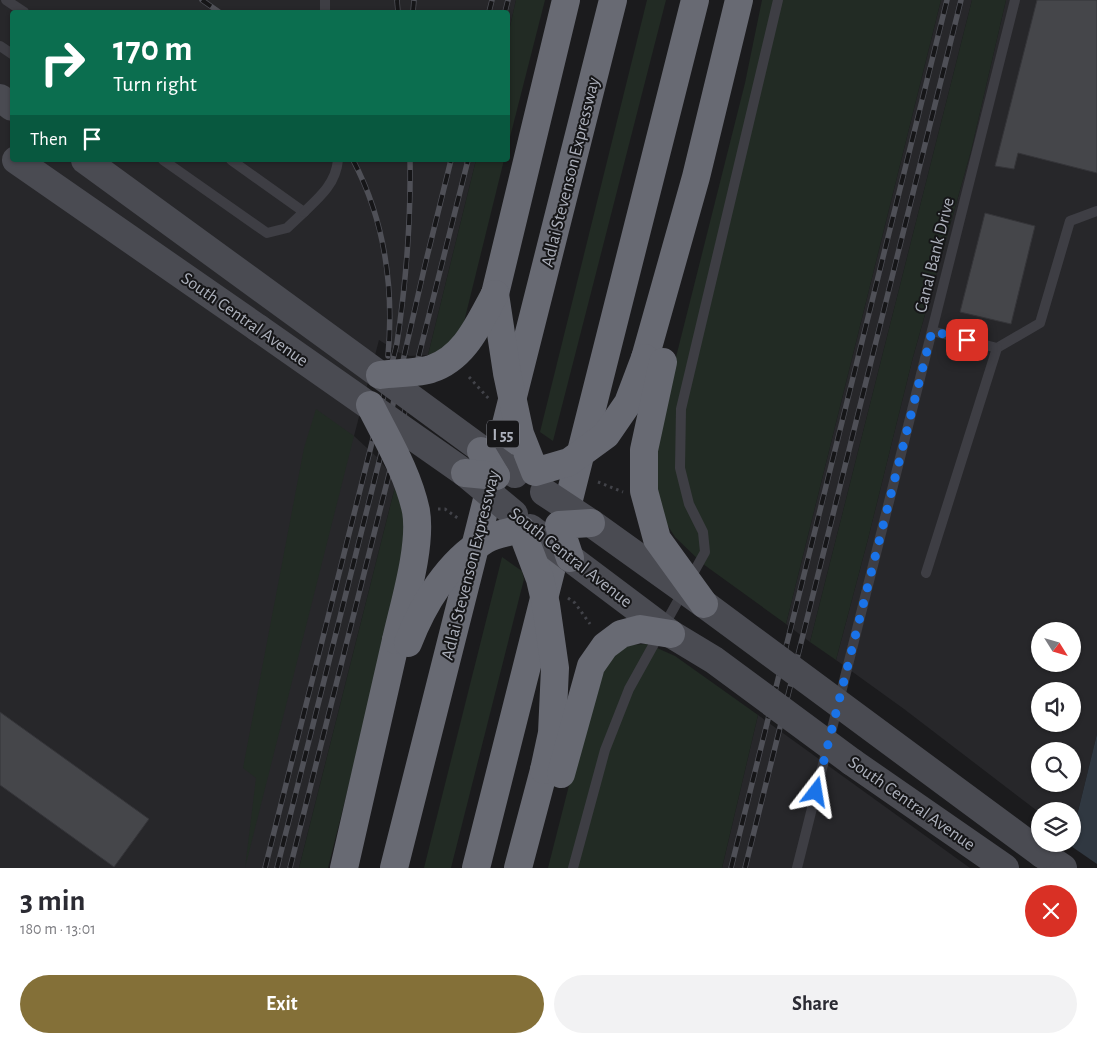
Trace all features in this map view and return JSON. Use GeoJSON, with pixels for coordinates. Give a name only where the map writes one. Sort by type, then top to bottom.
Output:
{"type":"FeatureCollection","features":[{"type":"Feature","properties":{"kind":"highway"},"geometry":{"type":"LineString","coordinates":[[380,375],[430,370],[450,360],[463,348],[495,294],[566,0]]}},
{"type":"Feature","properties":{"kind":"highway","name":"Adlai Stevenson Expressway"},"geometry":{"type":"LineString","coordinates":[[394,868],[613,0]]}},
{"type":"Feature","properties":{"kind":"highway"},"geometry":{"type":"LineString","coordinates":[[476,868],[695,0]]}},
{"type":"Feature","properties":{"kind":"highway"},"geometry":{"type":"LineString","coordinates":[[704,604],[658,539],[644,491],[644,450],[654,360],[739,0]]}},
{"type":"Feature","properties":{"kind":"highway"},"geometry":{"type":"LineString","coordinates":[[495,294],[507,373],[520,434],[522,524],[540,579],[546,605],[555,668],[552,772],[532,868]]}},
{"type":"Feature","properties":{"kind":"highway"},"geometry":{"type":"LineString","coordinates":[[465,473],[522,479],[569,462],[606,435],[654,360]]}},
{"type":"Feature","properties":{"kind":"highway"},"geometry":{"type":"LineString","coordinates":[[344,868],[373,747],[402,642],[417,546],[416,512],[404,474],[370,405]]}},
{"type":"Feature","properties":{"kind":"highway"},"geometry":{"type":"LineString","coordinates":[[481,451],[522,479],[559,525],[570,558]]}},
{"type":"Feature","properties":{"kind":"highway"},"geometry":{"type":"LineString","coordinates":[[402,642],[415,625],[436,589],[464,556],[486,540],[522,524],[559,525],[591,523]]}},
{"type":"Feature","properties":{"kind":"highway"},"geometry":{"type":"LineString","coordinates":[[518,868],[591,666],[605,646],[622,634],[640,629],[671,634]]}},
{"type":"Feature","properties":{"kind":"main road","name":"South Central Avenue"},"geometry":{"type":"LineString","coordinates":[[18,162],[370,405],[465,473],[522,524],[671,634],[714,660],[852,762],[1005,868]]}},
{"type":"Feature","properties":{"kind":"main road","name":"South Central Avenue"},"geometry":{"type":"LineString","coordinates":[[88,162],[481,451]]}},
{"type":"Feature","properties":{"kind":"main road","name":"South Central Avenue"},"geometry":{"type":"LineString","coordinates":[[522,479],[591,523],[704,604],[1062,868]]}},
{"type":"Feature","properties":{"kind":"lane"},"geometry":{"type":"LineString","coordinates":[[6,0],[21,10]]}},
{"type":"Feature","properties":{"kind":"lane"},"geometry":{"type":"LineString","coordinates":[[573,868],[605,750],[629,689],[705,552],[703,532],[689,504],[680,468],[682,409],[778,0]]}},
{"type":"Feature","properties":{"kind":"lane","name":"Canal Bank Drive"},"geometry":{"type":"LineString","coordinates":[[797,868],[1014,0]]}},
{"type":"Feature","properties":{"kind":"lane"},"geometry":{"type":"LineString","coordinates":[[166,162],[267,233],[287,228],[326,192],[337,171],[338,162]]}},
{"type":"Feature","properties":{"kind":"lane"},"geometry":{"type":"LineString","coordinates":[[234,162],[304,212]]}},
{"type":"Feature","properties":{"kind":"lane"},"geometry":{"type":"LineString","coordinates":[[926,573],[997,348],[1040,323],[1070,221],[1097,211]]}},
{"type":"Feature","properties":{"kind":"lane"},"geometry":{"type":"LineString","coordinates":[[932,331],[997,348]]}},
{"type":"Feature","properties":{"kind":"path"},"geometry":{"type":"LineString","coordinates":[[469,378],[494,404]]}},
{"type":"Feature","properties":{"kind":"path"},"geometry":{"type":"LineString","coordinates":[[598,482],[626,493]]}},
{"type":"Feature","properties":{"kind":"path"},"geometry":{"type":"LineString","coordinates":[[433,509],[446,509],[461,520]]}},
{"type":"Feature","properties":{"kind":"path"},"geometry":{"type":"LineString","coordinates":[[567,597],[575,603],[590,624]]}},
{"type":"Feature","properties":{"kind":"shaded area"},"geometry":{"type":"Polygon","coordinates":[[[0,0],[516,0],[510,26],[510,10],[10,10],[10,162],[476,162],[428,355],[410,356],[400,353],[379,340],[354,436],[378,458],[388,471],[395,487],[299,868],[0,868],[0,0]]]}},
{"type":"Feature","properties":{"kind":"shaded area"},"geometry":{"type":"Polygon","coordinates":[[[516,0],[545,0],[510,137],[510,26],[516,0]]]}},
{"type":"Feature","properties":{"kind":"shaded area"},"geometry":{"type":"Polygon","coordinates":[[[647,0],[666,0],[553,441],[540,432],[647,0]]]}},
{"type":"Feature","properties":{"kind":"shaded area"},"geometry":{"type":"Polygon","coordinates":[[[762,0],[941,0],[786,624],[703,564],[675,537],[666,523],[660,506],[654,460],[674,365],[745,83],[762,0]]]}},
{"type":"Feature","properties":{"kind":"shaded area"},"geometry":{"type":"Polygon","coordinates":[[[941,0],[972,0],[810,642],[786,624],[941,0]]]}},
{"type":"Feature","properties":{"kind":"shaded area"},"geometry":{"type":"Polygon","coordinates":[[[972,0],[1006,0],[971,151],[913,357],[836,660],[810,642],[972,0]]]}},
{"type":"Feature","properties":{"kind":"shaded area"},"geometry":{"type":"Polygon","coordinates":[[[1006,0],[1097,0],[1097,734],[1080,802],[1031,802],[1031,806],[904,709],[836,660],[913,357],[971,151],[1006,0]]]}},
{"type":"Feature","properties":{"kind":"shaded area"},"geometry":{"type":"Polygon","coordinates":[[[476,162],[504,162],[463,326],[444,349],[428,355],[476,162]]]}},
{"type":"Feature","properties":{"kind":"shaded area"},"geometry":{"type":"Polygon","coordinates":[[[316,409],[354,436],[245,868],[256,778],[243,768],[304,448],[316,409]]]}},
{"type":"Feature","properties":{"kind":"shaded area"},"geometry":{"type":"Polygon","coordinates":[[[395,487],[404,517],[406,537],[386,637],[328,868],[299,868],[395,487]]]}},
{"type":"Feature","properties":{"kind":"shaded area"},"geometry":{"type":"Polygon","coordinates":[[[502,557],[522,571],[524,579],[451,868],[424,868],[502,557]]]}},
{"type":"Feature","properties":{"kind":"shaded area"},"geometry":{"type":"Polygon","coordinates":[[[648,644],[675,656],[758,715],[722,868],[548,868],[597,675],[609,657],[628,645],[648,644]]]}},
{"type":"Feature","properties":{"kind":"shaded area"},"geometry":{"type":"Polygon","coordinates":[[[758,715],[970,868],[722,868],[758,715]]]}},
{"type":"Feature","properties":{"kind":"shaded area"},"geometry":{"type":"Polygon","coordinates":[[[1097,734],[1097,868],[1078,852],[1081,852],[1080,802],[1097,734]]]}},
{"type":"Feature","properties":{"kind":"pier"},"geometry":{"type":"Polygon","coordinates":[[[1062,852],[1080,852],[1097,864],[1097,868],[1055,868],[1062,852]]]}},
{"type":"Feature","properties":{"kind":"building"},"geometry":{"type":"Polygon","coordinates":[[[1037,0],[1097,0],[1097,173],[1018,153],[1014,169],[995,166],[1037,0]]]}},
{"type":"Feature","properties":{"kind":"building"},"geometry":{"type":"Polygon","coordinates":[[[985,213],[1035,226],[1011,324],[960,312],[985,213]]]}},
{"type":"Feature","properties":{"kind":"building"},"geometry":{"type":"Polygon","coordinates":[[[0,712],[149,819],[114,867],[0,785],[0,712]]]}},
{"type":"Feature","properties":{"kind":"railway"},"geometry":{"type":"LineString","coordinates":[[202,0],[216,10]]}},
{"type":"Feature","properties":{"kind":"railway"},"geometry":{"type":"LineString","coordinates":[[397,0],[398,10]]}},
{"type":"Feature","properties":{"kind":"railway"},"geometry":{"type":"LineString","coordinates":[[413,10],[414,0]]}},
{"type":"Feature","properties":{"kind":"railway"},"geometry":{"type":"LineString","coordinates":[[490,10],[492,0]]}},
{"type":"Feature","properties":{"kind":"railway"},"geometry":{"type":"LineString","coordinates":[[506,10],[508,0]]}},
{"type":"Feature","properties":{"kind":"railway"},"geometry":{"type":"LineString","coordinates":[[731,868],[947,0]]}},
{"type":"Feature","properties":{"kind":"railway"},"geometry":{"type":"LineString","coordinates":[[745,868],[961,0]]}},
{"type":"Feature","properties":{"kind":"railway"},"geometry":{"type":"LineString","coordinates":[[354,162],[373,207],[385,256],[390,306],[388,356]]}},
{"type":"Feature","properties":{"kind":"railway"},"geometry":{"type":"LineString","coordinates":[[265,868],[397,343],[407,252],[410,162]]}},
{"type":"Feature","properties":{"kind":"railway"},"geometry":{"type":"LineString","coordinates":[[277,868],[388,426],[451,162]]}},
{"type":"Feature","properties":{"kind":"railway"},"geometry":{"type":"LineString","coordinates":[[290,868],[467,162]]}},
{"type":"Feature","properties":{"kind":"route"},"geometry":{"type":"LineString","coordinates":[[816,792],[932,331],[967,340]]}}]}
